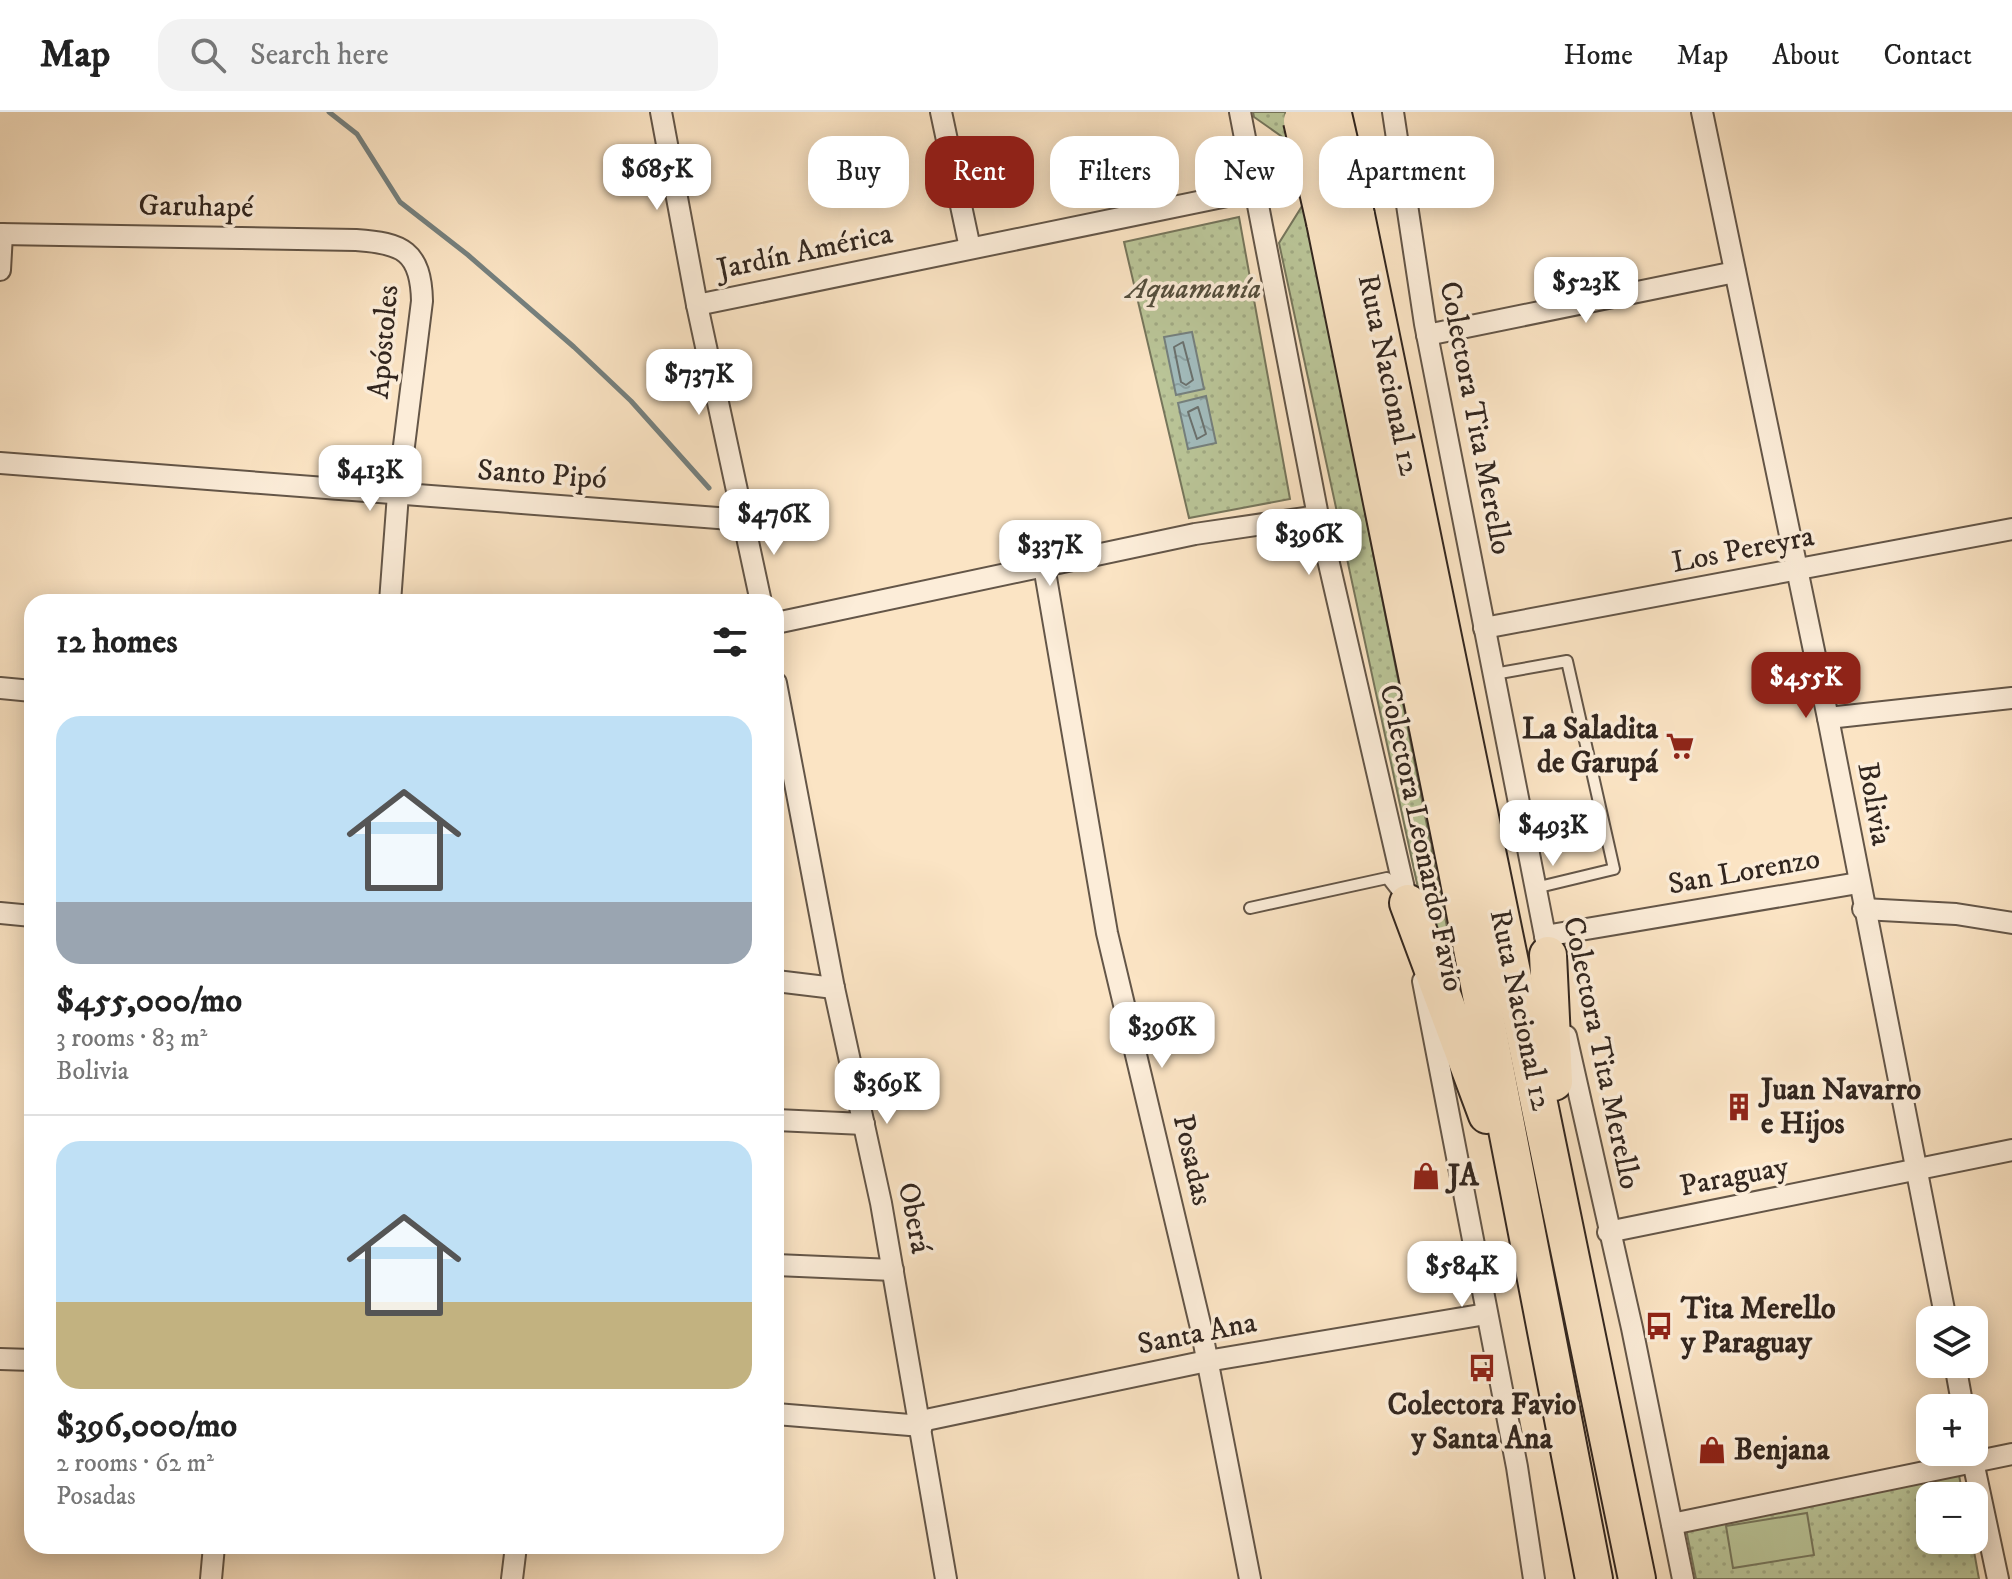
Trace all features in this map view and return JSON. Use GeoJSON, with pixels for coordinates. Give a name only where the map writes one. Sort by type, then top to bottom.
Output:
{"type":"FeatureCollection","features":[{"type":"Feature","properties":{"kind":"highway","name":"Ruta Nacional 12"},"geometry":{"type":"LineString","coordinates":[[1317,115],[1489,868],[1558,1184],[1603,1425],[1637,1579]]}},
{"type":"Feature","properties":{"kind":"highway","name":"Ruta Nacional 12"},"geometry":{"type":"LineString","coordinates":[[1340,218],[1522,1211],[1594,1579]]}},
{"type":"Feature","properties":{"kind":"highway"},"geometry":{"type":"LineString","coordinates":[[1408,903],[1522,1211]]}},
{"type":"Feature","properties":{"kind":"highway"},"geometry":{"type":"LineString","coordinates":[[1547,946],[1558,1184]]}},
{"type":"Feature","properties":{"kind":"street"},"geometry":{"type":"LineString","coordinates":[[661,112],[697,305],[759,594]]}},
{"type":"Feature","properties":{"kind":"street"},"geometry":{"type":"LineString","coordinates":[[941,112],[970,248]]}},
{"type":"Feature","properties":{"kind":"street","name":"Colectora Leonardo Favio"},"geometry":{"type":"LineString","coordinates":[[1240,112],[1245,136]]}},
{"type":"Feature","properties":{"kind":"street","name":"Colectora Tita Merello"},"geometry":{"type":"LineString","coordinates":[[1393,112],[1397,136]]}},
{"type":"Feature","properties":{"kind":"street","name":"Bolivia"},"geometry":{"type":"LineString","coordinates":[[1702,112],[1828,718],[1863,909],[1943,1306]]}},
{"type":"Feature","properties":{"kind":"street","name":"Jardín América"},"geometry":{"type":"LineString","coordinates":[[697,305],[1195,203]]}},
{"type":"Feature","properties":{"kind":"street","name":"Colectora Leonardo Favio"},"geometry":{"type":"LineString","coordinates":[[1258,208],[1318,516],[1408,903],[1520,1482],[1534,1579]]}},
{"type":"Feature","properties":{"kind":"street","name":"Colectora Tita Merello"},"geometry":{"type":"LineString","coordinates":[[1408,208],[1427,335],[1535,888],[1683,1579]]}},
{"type":"Feature","properties":{"kind":"street"},"geometry":{"type":"LineString","coordinates":[[0,270],[1,234]]}},
{"type":"Feature","properties":{"kind":"street","name":"Garuhapé"},"geometry":{"type":"LineString","coordinates":[[1,234],[392,242]]}},
{"type":"Feature","properties":{"kind":"street","name":"Apóstoles"},"geometry":{"type":"LineString","coordinates":[[391,594],[398,494],[422,288],[422,276],[412,257],[392,242]]}},
{"type":"Feature","properties":{"kind":"street"},"geometry":{"type":"LineString","coordinates":[[1427,335],[1735,272]]}},
{"type":"Feature","properties":{"kind":"street","name":"Santo Pipó"},"geometry":{"type":"LineString","coordinates":[[0,463],[744,520]]}},
{"type":"Feature","properties":{"kind":"street"},"geometry":{"type":"LineString","coordinates":[[784,621],[1195,534],[1318,516]]}},
{"type":"Feature","properties":{"kind":"street","name":"Los Pereyra"},"geometry":{"type":"LineString","coordinates":[[1484,628],[2012,529]]}},
{"type":"Feature","properties":{"kind":"street","name":"Posadas"},"geometry":{"type":"LineString","coordinates":[[1044,566],[1107,933],[1207,1361],[1250,1579]]}},
{"type":"Feature","properties":{"kind":"street"},"geometry":{"type":"LineString","coordinates":[[0,688],[24,690]]}},
{"type":"Feature","properties":{"kind":"street"},"geometry":{"type":"LineString","coordinates":[[1828,718],[2012,698]]}},
{"type":"Feature","properties":{"kind":"street","name":"Oberá"},"geometry":{"type":"LineString","coordinates":[[784,758],[893,1270],[922,1423],[946,1579]]}},
{"type":"Feature","properties":{"kind":"street","name":"San Lorenzo"},"geometry":{"type":"LineString","coordinates":[[1547,946],[1858,883]]}},
{"type":"Feature","properties":{"kind":"street"},"geometry":{"type":"LineString","coordinates":[[1863,909],[1956,914],[2012,923]]}},
{"type":"Feature","properties":{"kind":"street"},"geometry":{"type":"LineString","coordinates":[[0,913],[24,915]]}},
{"type":"Feature","properties":{"kind":"street"},"geometry":{"type":"LineString","coordinates":[[784,982],[834,988]]}},
{"type":"Feature","properties":{"kind":"street"},"geometry":{"type":"LineString","coordinates":[[784,1120],[864,1124]]}},
{"type":"Feature","properties":{"kind":"street","name":"Paraguay"},"geometry":{"type":"LineString","coordinates":[[1608,1232],[2012,1150]]}},
{"type":"Feature","properties":{"kind":"street"},"geometry":{"type":"LineString","coordinates":[[784,1265],[893,1270]]}},
{"type":"Feature","properties":{"kind":"street","name":"Santa Ana"},"geometry":{"type":"LineString","coordinates":[[784,1414],[922,1423],[1207,1361],[1486,1314]]}},
{"type":"Feature","properties":{"kind":"street"},"geometry":{"type":"LineString","coordinates":[[0,1359],[24,1360]]}},
{"type":"Feature","properties":{"kind":"street"},"geometry":{"type":"LineString","coordinates":[[1988,1456],[2012,1454]]}},
{"type":"Feature","properties":{"kind":"street"},"geometry":{"type":"LineString","coordinates":[[1672,1524],[1932,1466]]}},
{"type":"Feature","properties":{"kind":"street"},"geometry":{"type":"LineString","coordinates":[[1974,1466],[1998,1579]]}},
{"type":"Feature","properties":{"kind":"street"},"geometry":{"type":"LineString","coordinates":[[211,1579],[213,1554]]}},
{"type":"Feature","properties":{"kind":"street"},"geometry":{"type":"LineString","coordinates":[[512,1579],[515,1554]]}},
{"type":"Feature","properties":{"kind":"lane"},"geometry":{"type":"LineString","coordinates":[[1493,675],[1567,661],[1614,869],[1535,888]]}},
{"type":"Feature","properties":{"kind":"lane"},"geometry":{"type":"LineString","coordinates":[[1250,908],[1387,878],[1408,903]]}},
{"type":"Feature","properties":{"kind":"green space"},"geometry":{"type":"Polygon","coordinates":[[[1253,112],[1285,112],[1290,136],[1281,136],[1254,117],[1253,112]]]}},
{"type":"Feature","properties":{"kind":"green space"},"geometry":{"type":"Polygon","coordinates":[[[1303,205],[1465,1018],[1430,944],[1279,243],[1303,205]]]}},
{"type":"Feature","properties":{"kind":"green space","name":"Aquamanía"},"geometry":{"type":"Polygon","coordinates":[[[1239,217],[1290,499],[1189,518],[1124,242],[1239,217]]]}},
{"type":"Feature","properties":{"kind":"green space"},"geometry":{"type":"Polygon","coordinates":[[[1958,1470],[1960,1482],[1916,1482],[1916,1554],[1975,1554],[1979,1579],[1696,1579],[1686,1529],[1958,1470]]]}},
{"type":"Feature","properties":{"kind":"green space"},"geometry":{"type":"Polygon","coordinates":[[[1807,1513],[1814,1555],[1733,1568],[1726,1526],[1807,1513]]]}},
{"type":"Feature","properties":{"kind":"water"},"geometry":{"type":"Polygon","coordinates":[[[1192,332],[1204,389],[1176,395],[1164,337],[1192,332]]]}},
{"type":"Feature","properties":{"kind":"water"},"geometry":{"type":"Polygon","coordinates":[[[1206,396],[1216,443],[1188,449],[1178,403],[1206,396]]]}},
{"type":"Feature","properties":{"kind":"waterway"},"geometry":{"type":"LineString","coordinates":[[329,112],[357,134],[400,202],[468,255],[574,347],[631,401],[709,488]]}},
{"type":"Feature","properties":{"kind":"place","name":"La Saladita de Garupá"},"geometry":{"type":"Point","coordinates":[1680,746]}},
{"type":"Feature","properties":{"kind":"place","name":"Juan Navarro e Hijos"},"geometry":{"type":"Point","coordinates":[1739,1107]}},
{"type":"Feature","properties":{"kind":"place","name":"JA"},"geometry":{"type":"Point","coordinates":[1426,1176]}},
{"type":"Feature","properties":{"kind":"place","name":"Tita Merello y Paraguay"},"geometry":{"type":"Point","coordinates":[1659,1326]}},
{"type":"Feature","properties":{"kind":"place","name":"Colectora Favio y Santa Ana"},"geometry":{"type":"Point","coordinates":[1482,1368]}},
{"type":"Feature","properties":{"kind":"place","name":"Benjana"},"geometry":{"type":"Point","coordinates":[1712,1450]}}]}
